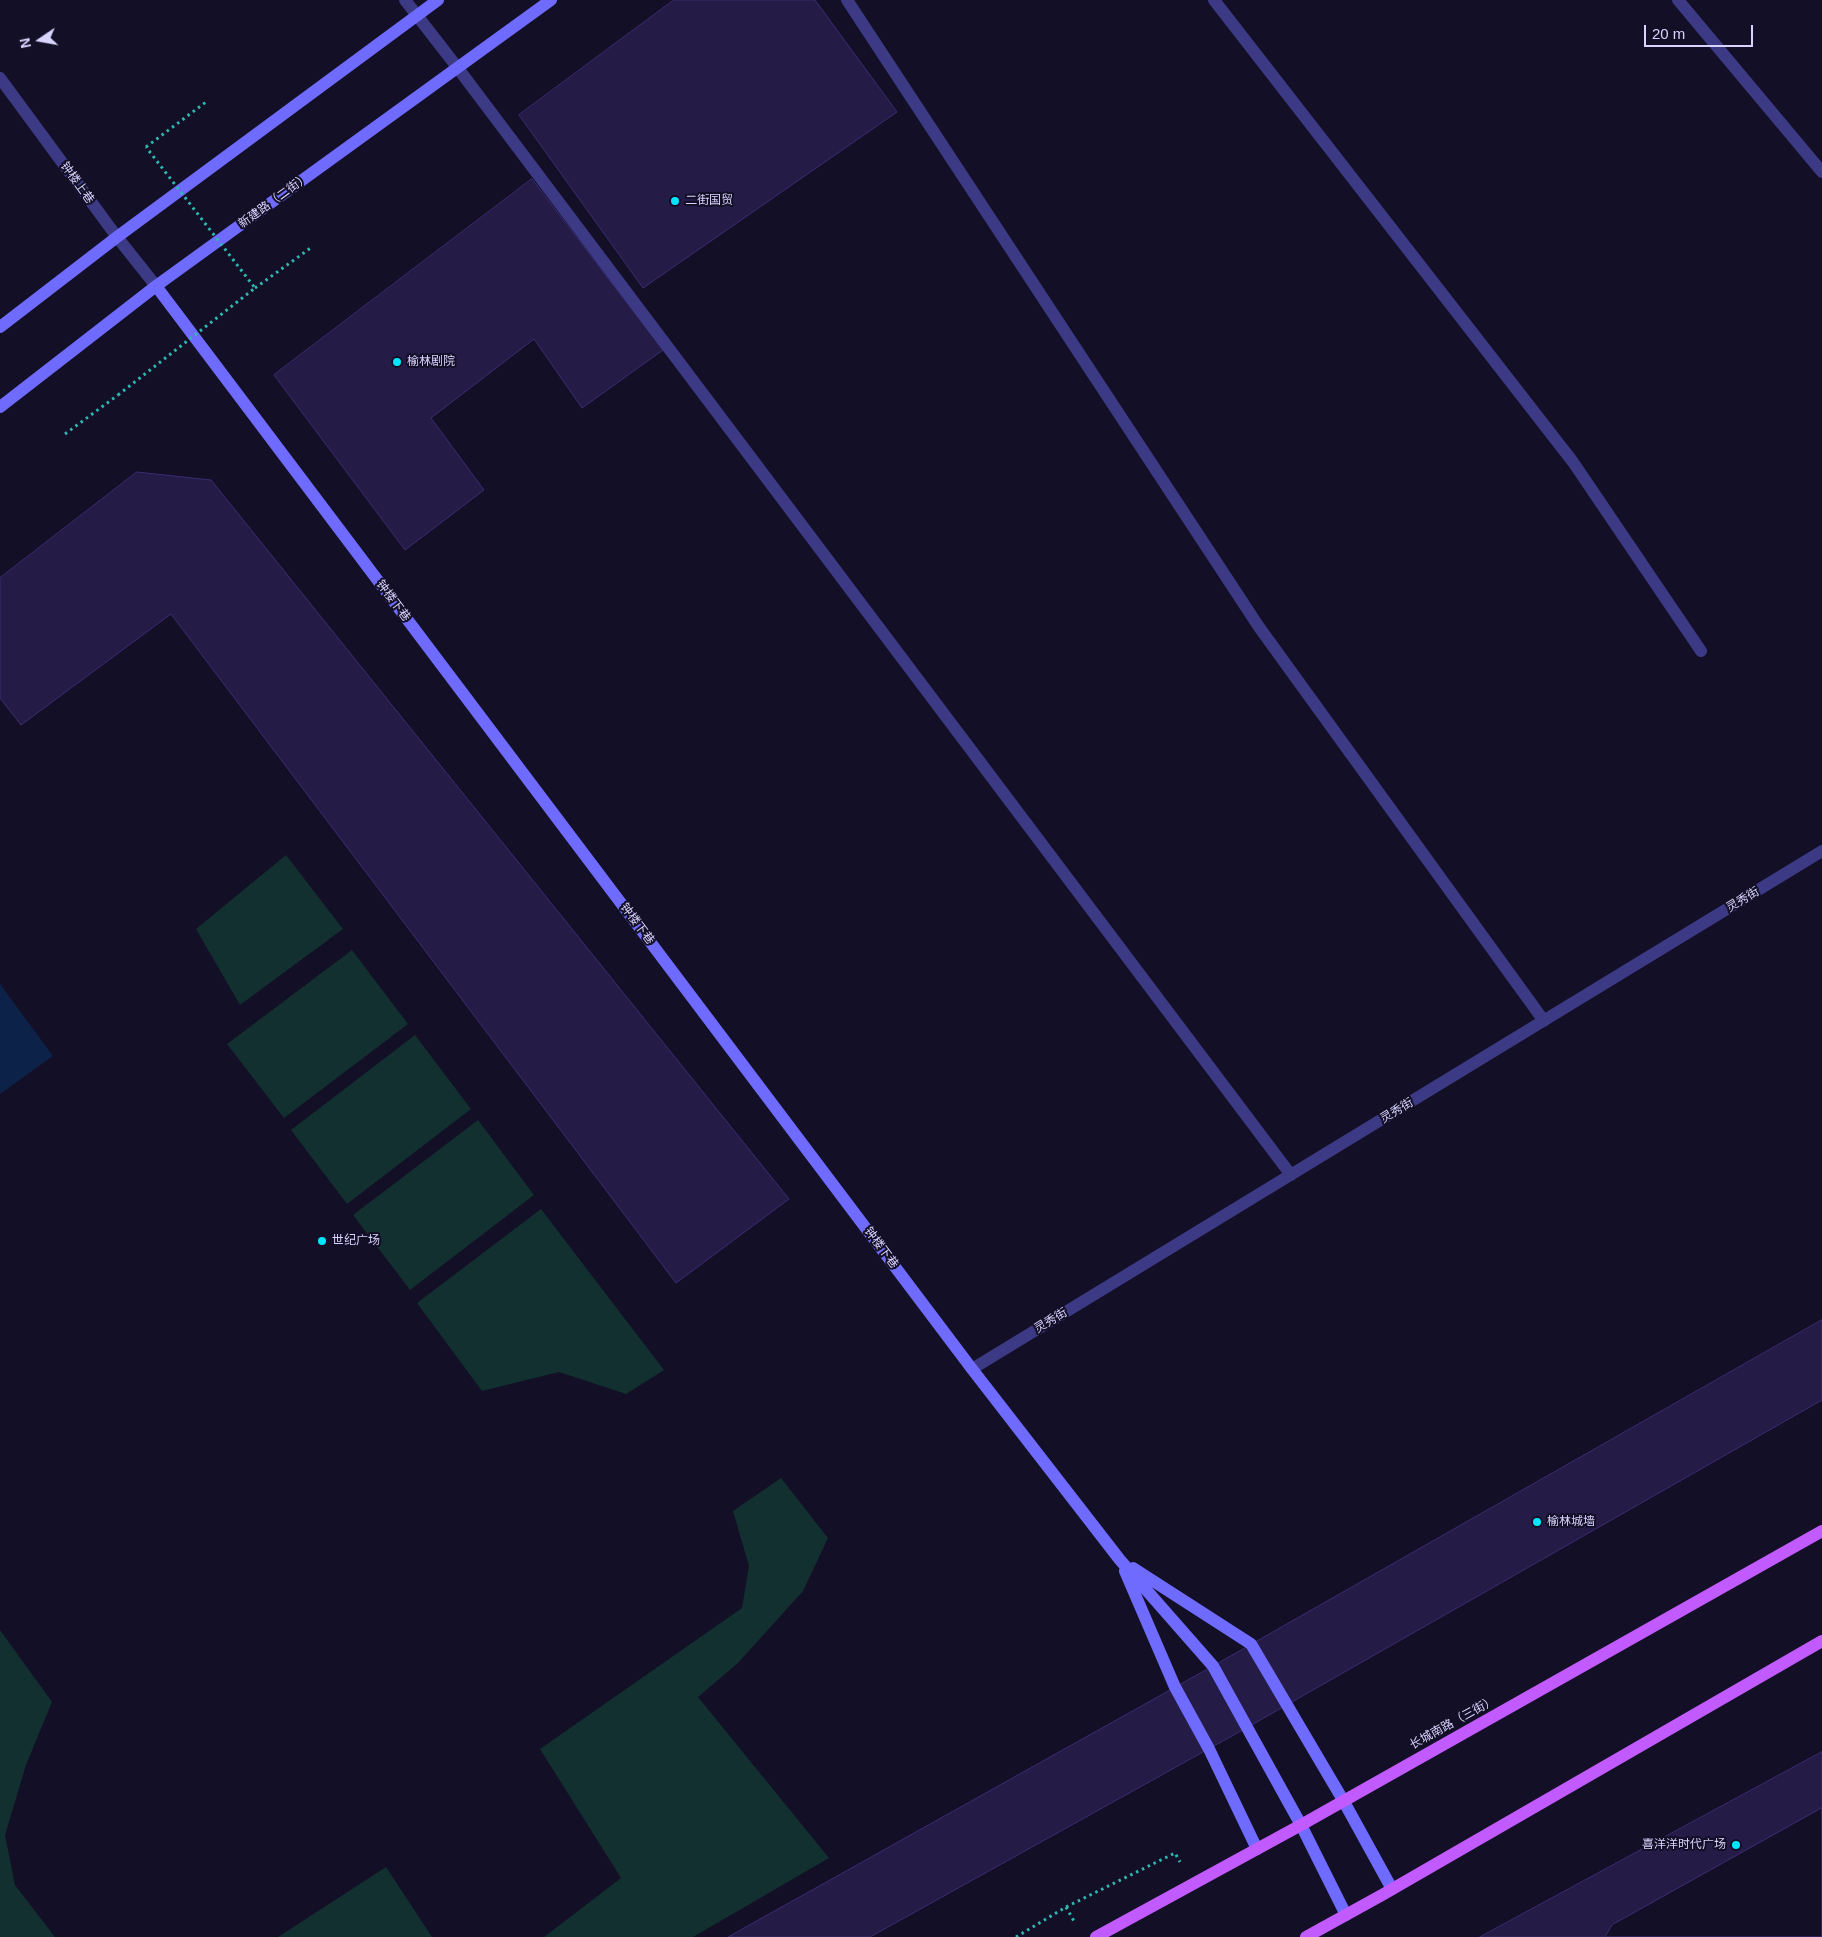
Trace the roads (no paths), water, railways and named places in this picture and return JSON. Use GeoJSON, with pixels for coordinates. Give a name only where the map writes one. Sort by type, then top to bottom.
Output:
{"type":"FeatureCollection","features":[{"type":"Feature","properties":{"kind":"main road"},"geometry":{"type":"LineString","coordinates":[[0,327],[438,0]]}},
{"type":"Feature","properties":{"kind":"main road","name":"新建路（二街）"},"geometry":{"type":"LineString","coordinates":[[0,407],[156,286],[551,0]]}},
{"type":"Feature","properties":{"kind":"main road","name":"钟楼下巷"},"geometry":{"type":"LineString","coordinates":[[156,286],[972,1369],[1120,1560]]}},
{"type":"Feature","properties":{"kind":"main road","name":"长城南路（三街）"},"geometry":{"type":"LineString","coordinates":[[1096,1937],[1301,1825],[1822,1531]]}},
{"type":"Feature","properties":{"kind":"main road"},"geometry":{"type":"LineString","coordinates":[[1120,1560],[1251,1644],[1344,1800],[1392,1889]]}},
{"type":"Feature","properties":{"kind":"main road"},"geometry":{"type":"LineString","coordinates":[[1120,1560],[1213,1666],[1301,1825],[1346,1915]]}},
{"type":"Feature","properties":{"kind":"main road"},"geometry":{"type":"LineString","coordinates":[[1120,1560],[1175,1687],[1209,1748],[1257,1849]]}},
{"type":"Feature","properties":{"kind":"main road"},"geometry":{"type":"LineString","coordinates":[[1306,1937],[1822,1641]]}},
{"type":"Feature","properties":{"kind":"street"},"geometry":{"type":"LineString","coordinates":[[405,0],[1291,1175]]}},
{"type":"Feature","properties":{"kind":"street"},"geometry":{"type":"LineString","coordinates":[[847,0],[1258,627],[1544,1021]]}},
{"type":"Feature","properties":{"kind":"street"},"geometry":{"type":"LineString","coordinates":[[1214,0],[1572,462],[1701,651]]}},
{"type":"Feature","properties":{"kind":"street"},"geometry":{"type":"LineString","coordinates":[[1678,0],[1822,172]]}},
{"type":"Feature","properties":{"kind":"street","name":"钟楼上巷"},"geometry":{"type":"LineString","coordinates":[[0,78],[117,238],[156,286]]}},
{"type":"Feature","properties":{"kind":"street","name":"灵秀街"},"geometry":{"type":"LineString","coordinates":[[972,1369],[1822,851]]}},
{"type":"Feature","properties":{"kind":"water"},"geometry":{"type":"Polygon","coordinates":[[[0,984],[53,1056],[0,1094],[0,984]]]}},
{"type":"Feature","properties":{"kind":"place","name":"二街国贸"},"geometry":{"type":"Point","coordinates":[675,201]}},
{"type":"Feature","properties":{"kind":"place","name":"榆林剧院"},"geometry":{"type":"Point","coordinates":[397,362]}},
{"type":"Feature","properties":{"kind":"place","name":"世纪广场"},"geometry":{"type":"Point","coordinates":[322,1241]}},
{"type":"Feature","properties":{"kind":"place","name":"榆林城墙"},"geometry":{"type":"Point","coordinates":[1537,1522]}},
{"type":"Feature","properties":{"kind":"place","name":"喜洋洋时代广场"},"geometry":{"type":"Point","coordinates":[1736,1845]}}]}
